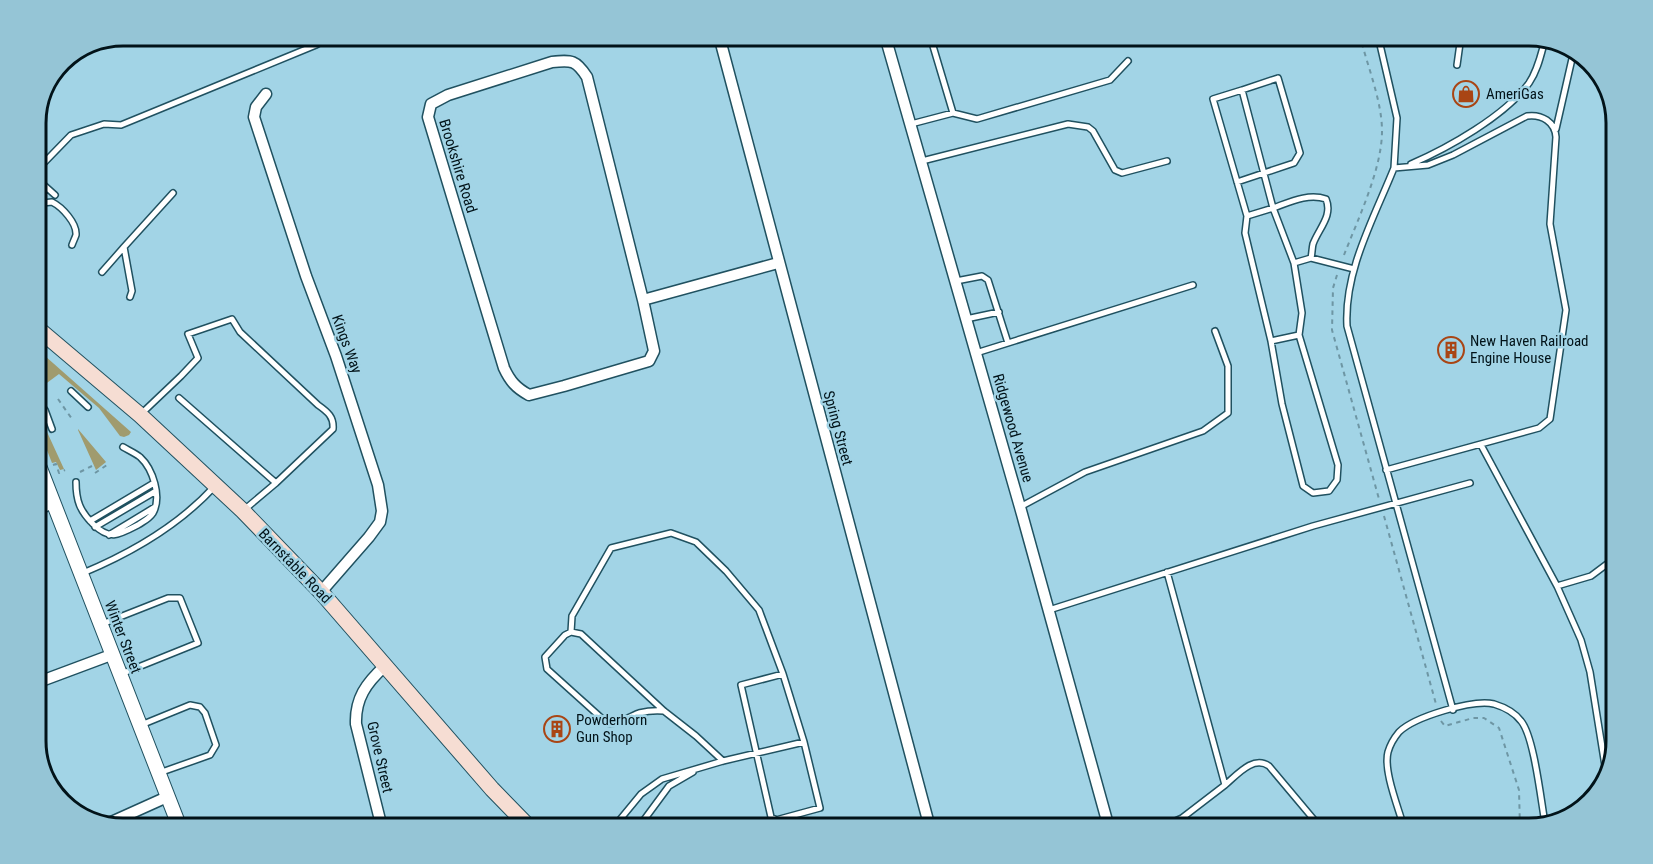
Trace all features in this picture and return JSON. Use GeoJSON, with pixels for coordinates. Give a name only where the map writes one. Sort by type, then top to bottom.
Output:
{"type":"FeatureCollection","features":[{"type":"Feature","properties":{"kind":"main road","name":"Barnstable Road"},"geometry":{"type":"LineString","coordinates":[[47,336],[140,415],[243,512],[321,592],[519,818]]}},
{"type":"Feature","properties":{"kind":"street","name":"Spring Street"},"geometry":{"type":"LineString","coordinates":[[722,46],[927,818]]}},
{"type":"Feature","properties":{"kind":"street","name":"Ridgewood Avenue"},"geometry":{"type":"LineString","coordinates":[[888,46],[1106,818]]}},
{"type":"Feature","properties":{"kind":"street","name":"Brookshire Road"},"geometry":{"type":"LineString","coordinates":[[568,60],[579,64],[587,77],[643,300],[654,351],[649,361],[537,393],[528,394],[510,381],[504,368],[428,117],[431,104],[448,95],[552,62],[568,60]]}},
{"type":"Feature","properties":{"kind":"street","name":"Kings Way"},"geometry":{"type":"LineString","coordinates":[[266,94],[256,107],[254,117],[378,484],[382,511],[380,522],[369,537],[321,592]]}},
{"type":"Feature","properties":{"kind":"street"},"geometry":{"type":"LineString","coordinates":[[643,300],[778,263]]}},
{"type":"Feature","properties":{"kind":"street","name":"Winter Street"},"geometry":{"type":"LineString","coordinates":[[47,487],[176,818]]}},
{"type":"Feature","properties":{"kind":"street"},"geometry":{"type":"LineString","coordinates":[[47,505],[53,503]]}},
{"type":"Feature","properties":{"kind":"street"},"geometry":{"type":"LineString","coordinates":[[47,678],[111,655]]}},
{"type":"Feature","properties":{"kind":"street","name":"Grove Street"},"geometry":{"type":"LineString","coordinates":[[380,818],[356,724],[356,711],[365,687],[385,666]]}},
{"type":"Feature","properties":{"kind":"street"},"geometry":{"type":"LineString","coordinates":[[121,818],[167,797]]}},
{"type":"Feature","properties":{"kind":"lane"},"geometry":{"type":"LineString","coordinates":[[47,160],[71,135],[104,124],[121,125],[314,46]]}},
{"type":"Feature","properties":{"kind":"lane"},"geometry":{"type":"LineString","coordinates":[[933,46],[953,113]]}},
{"type":"Feature","properties":{"kind":"lane"},"geometry":{"type":"LineString","coordinates":[[1380,46],[1397,118],[1394,168],[1354,269],[1346,309],[1347,327],[1453,710]]}},
{"type":"Feature","properties":{"kind":"lane"},"geometry":{"type":"LineString","coordinates":[[1457,65],[1460,46]]}},
{"type":"Feature","properties":{"kind":"lane"},"geometry":{"type":"LineString","coordinates":[[1404,168],[1445,148],[1512,100],[1529,82],[1543,48]]}},
{"type":"Feature","properties":{"kind":"lane"},"geometry":{"type":"LineString","coordinates":[[1386,470],[1539,428],[1550,419],[1566,310],[1550,224],[1556,130],[1572,59]]}},
{"type":"Feature","properties":{"kind":"lane"},"geometry":{"type":"LineString","coordinates":[[911,124],[953,113],[977,120],[1110,80],[1128,61]]}},
{"type":"Feature","properties":{"kind":"lane"},"geometry":{"type":"LineString","coordinates":[[1237,182],[1265,173],[1294,163],[1300,153],[1278,78],[1213,99],[1237,182],[1247,216],[1245,233],[1271,341],[1282,404],[1303,486],[1313,494],[1329,491],[1337,480],[1338,465],[1299,335],[1302,313],[1294,263],[1273,208],[1265,173],[1242,90]]}},
{"type":"Feature","properties":{"kind":"lane"},"geometry":{"type":"LineString","coordinates":[[1394,168],[1428,165],[1454,155],[1527,116],[1534,115],[1548,120],[1556,130]]}},
{"type":"Feature","properties":{"kind":"lane"},"geometry":{"type":"LineString","coordinates":[[922,161],[1068,124],[1088,127],[1093,131],[1115,170],[1122,172],[1167,161]]}},
{"type":"Feature","properties":{"kind":"lane"},"geometry":{"type":"LineString","coordinates":[[47,188],[55,195]]}},
{"type":"Feature","properties":{"kind":"lane"},"geometry":{"type":"LineString","coordinates":[[102,272],[173,193]]}},
{"type":"Feature","properties":{"kind":"lane"},"geometry":{"type":"LineString","coordinates":[[1247,216],[1293,201],[1317,196],[1326,198],[1329,206],[1324,225],[1313,244],[1311,258]]}},
{"type":"Feature","properties":{"kind":"lane"},"geometry":{"type":"LineString","coordinates":[[47,202],[52,202],[63,209],[75,230],[76,235],[72,245]]}},
{"type":"Feature","properties":{"kind":"lane"},"geometry":{"type":"LineString","coordinates":[[124,247],[132,291],[130,297]]}},
{"type":"Feature","properties":{"kind":"lane"},"geometry":{"type":"LineString","coordinates":[[1294,263],[1311,258],[1354,269]]}},
{"type":"Feature","properties":{"kind":"lane"},"geometry":{"type":"LineString","coordinates":[[956,281],[985,277],[991,286],[1008,343]]}},
{"type":"Feature","properties":{"kind":"lane"},"geometry":{"type":"LineString","coordinates":[[976,353],[1193,285]]}},
{"type":"Feature","properties":{"kind":"lane"},"geometry":{"type":"LineString","coordinates":[[966,319],[999,312]]}},
{"type":"Feature","properties":{"kind":"lane"},"geometry":{"type":"LineString","coordinates":[[140,415],[198,358],[188,334],[232,319],[240,332],[330,414],[333,423],[333,429],[324,438],[243,512]]}},
{"type":"Feature","properties":{"kind":"lane"},"geometry":{"type":"LineString","coordinates":[[1020,507],[1085,472],[1203,431],[1228,413],[1228,366],[1215,331]]}},
{"type":"Feature","properties":{"kind":"lane"},"geometry":{"type":"LineString","coordinates":[[1271,341],[1299,335]]}},
{"type":"Feature","properties":{"kind":"lane"},"geometry":{"type":"LineString","coordinates":[[71,391],[88,407]]}},
{"type":"Feature","properties":{"kind":"lane"},"geometry":{"type":"LineString","coordinates":[[179,398],[276,483]]}},
{"type":"Feature","properties":{"kind":"lane"},"geometry":{"type":"LineString","coordinates":[[47,415],[52,429]]}},
{"type":"Feature","properties":{"kind":"lane"},"geometry":{"type":"LineString","coordinates":[[1481,445],[1557,586],[1581,640],[1590,672],[1604,760]]}},
{"type":"Feature","properties":{"kind":"lane"},"geometry":{"type":"LineString","coordinates":[[76,482],[76,500],[80,509],[96,527],[109,534],[122,534],[140,524],[151,515],[155,507],[156,491],[150,472],[140,456],[123,447]]}},
{"type":"Feature","properties":{"kind":"lane"},"geometry":{"type":"LineString","coordinates":[[90,521],[154,483]]}},
{"type":"Feature","properties":{"kind":"lane"},"geometry":{"type":"LineString","coordinates":[[1048,610],[1313,526],[1470,483]]}},
{"type":"Feature","properties":{"kind":"lane"},"geometry":{"type":"LineString","coordinates":[[82,574],[107,563],[187,514],[216,486]]}},
{"type":"Feature","properties":{"kind":"lane"},"geometry":{"type":"LineString","coordinates":[[96,527],[156,491]]}},
{"type":"Feature","properties":{"kind":"lane"},"geometry":{"type":"LineString","coordinates":[[571,632],[572,616],[611,548],[671,534],[696,542],[726,571],[759,610],[783,674],[804,742],[820,808],[783,818]]}},
{"type":"Feature","properties":{"kind":"lane"},"geometry":{"type":"LineString","coordinates":[[1557,586],[1583,579],[1606,564]]}},
{"type":"Feature","properties":{"kind":"lane"},"geometry":{"type":"LineString","coordinates":[[1167,572],[1225,785]]}},
{"type":"Feature","properties":{"kind":"lane"},"geometry":{"type":"LineString","coordinates":[[100,625],[168,598],[180,598],[195,634],[198,643],[120,675]]}},
{"type":"Feature","properties":{"kind":"lane"},"geometry":{"type":"LineString","coordinates":[[664,711],[652,710],[636,714],[615,724],[607,723],[547,669],[544,664],[545,657],[565,635],[571,632],[581,634],[664,711],[723,761]]}},
{"type":"Feature","properties":{"kind":"lane"},"geometry":{"type":"LineString","coordinates":[[773,818],[755,753],[741,685],[783,674]]}},
{"type":"Feature","properties":{"kind":"lane"},"geometry":{"type":"LineString","coordinates":[[1401,818],[1387,767],[1387,755],[1391,743],[1411,724],[1474,704],[1494,704],[1512,712],[1523,723],[1530,739],[1544,816]]}},
{"type":"Feature","properties":{"kind":"lane"},"geometry":{"type":"LineString","coordinates":[[139,725],[190,705],[200,707],[205,713],[216,745],[210,755],[158,773]]}},
{"type":"Feature","properties":{"kind":"lane"},"geometry":{"type":"LineString","coordinates":[[620,818],[651,785],[663,779],[723,761],[804,742]]}},
{"type":"Feature","properties":{"kind":"lane"},"geometry":{"type":"LineString","coordinates":[[1182,818],[1249,765],[1258,761],[1269,766],[1313,818]]}},
{"type":"Feature","properties":{"kind":"lane"},"geometry":{"type":"LineString","coordinates":[[645,818],[669,786],[705,766]]}},
{"type":"Feature","properties":{"kind":"path"},"geometry":{"type":"LineString","coordinates":[[1363,46],[1380,112],[1381,150],[1377,167],[1333,288],[1332,330],[1434,698]]}},
{"type":"Feature","properties":{"kind":"path"},"geometry":{"type":"LineString","coordinates":[[58,399],[72,419]]}},
{"type":"Feature","properties":{"kind":"path"},"geometry":{"type":"LineString","coordinates":[[95,472],[102,470],[110,463]]}},
{"type":"Feature","properties":{"kind":"path"},"geometry":{"type":"LineString","coordinates":[[51,466],[56,464],[59,473],[64,470]]}},
{"type":"Feature","properties":{"kind":"path"},"geometry":{"type":"LineString","coordinates":[[80,472],[92,466]]}},
{"type":"Feature","properties":{"kind":"path"},"geometry":{"type":"LineString","coordinates":[[1445,726],[1473,718],[1484,718],[1499,728],[1519,790],[1520,818]]}},
{"type":"Feature","properties":{"kind":"shaded area"},"geometry":{"type":"Polygon","coordinates":[[[47,358],[131,432],[129,435],[120,436],[99,408],[59,374],[47,383],[47,358]]]}},
{"type":"Feature","properties":{"kind":"shaded area"},"geometry":{"type":"Polygon","coordinates":[[[78,430],[106,462],[96,470],[78,430]]]}},
{"type":"Feature","properties":{"kind":"shaded area"},"geometry":{"type":"Polygon","coordinates":[[[47,432],[64,469],[60,470],[56,462],[52,463],[47,450],[47,432]]]}},
{"type":"Feature","properties":{"kind":"place","name":"AmeriGas"},"geometry":{"type":"Point","coordinates":[1466,94]}},
{"type":"Feature","properties":{"kind":"place","name":"New Haven Railroad Engine House"},"geometry":{"type":"Point","coordinates":[1451,350]}},
{"type":"Feature","properties":{"kind":"place","name":"Powderhorn Gun Shop"},"geometry":{"type":"Point","coordinates":[557,729]}}]}
